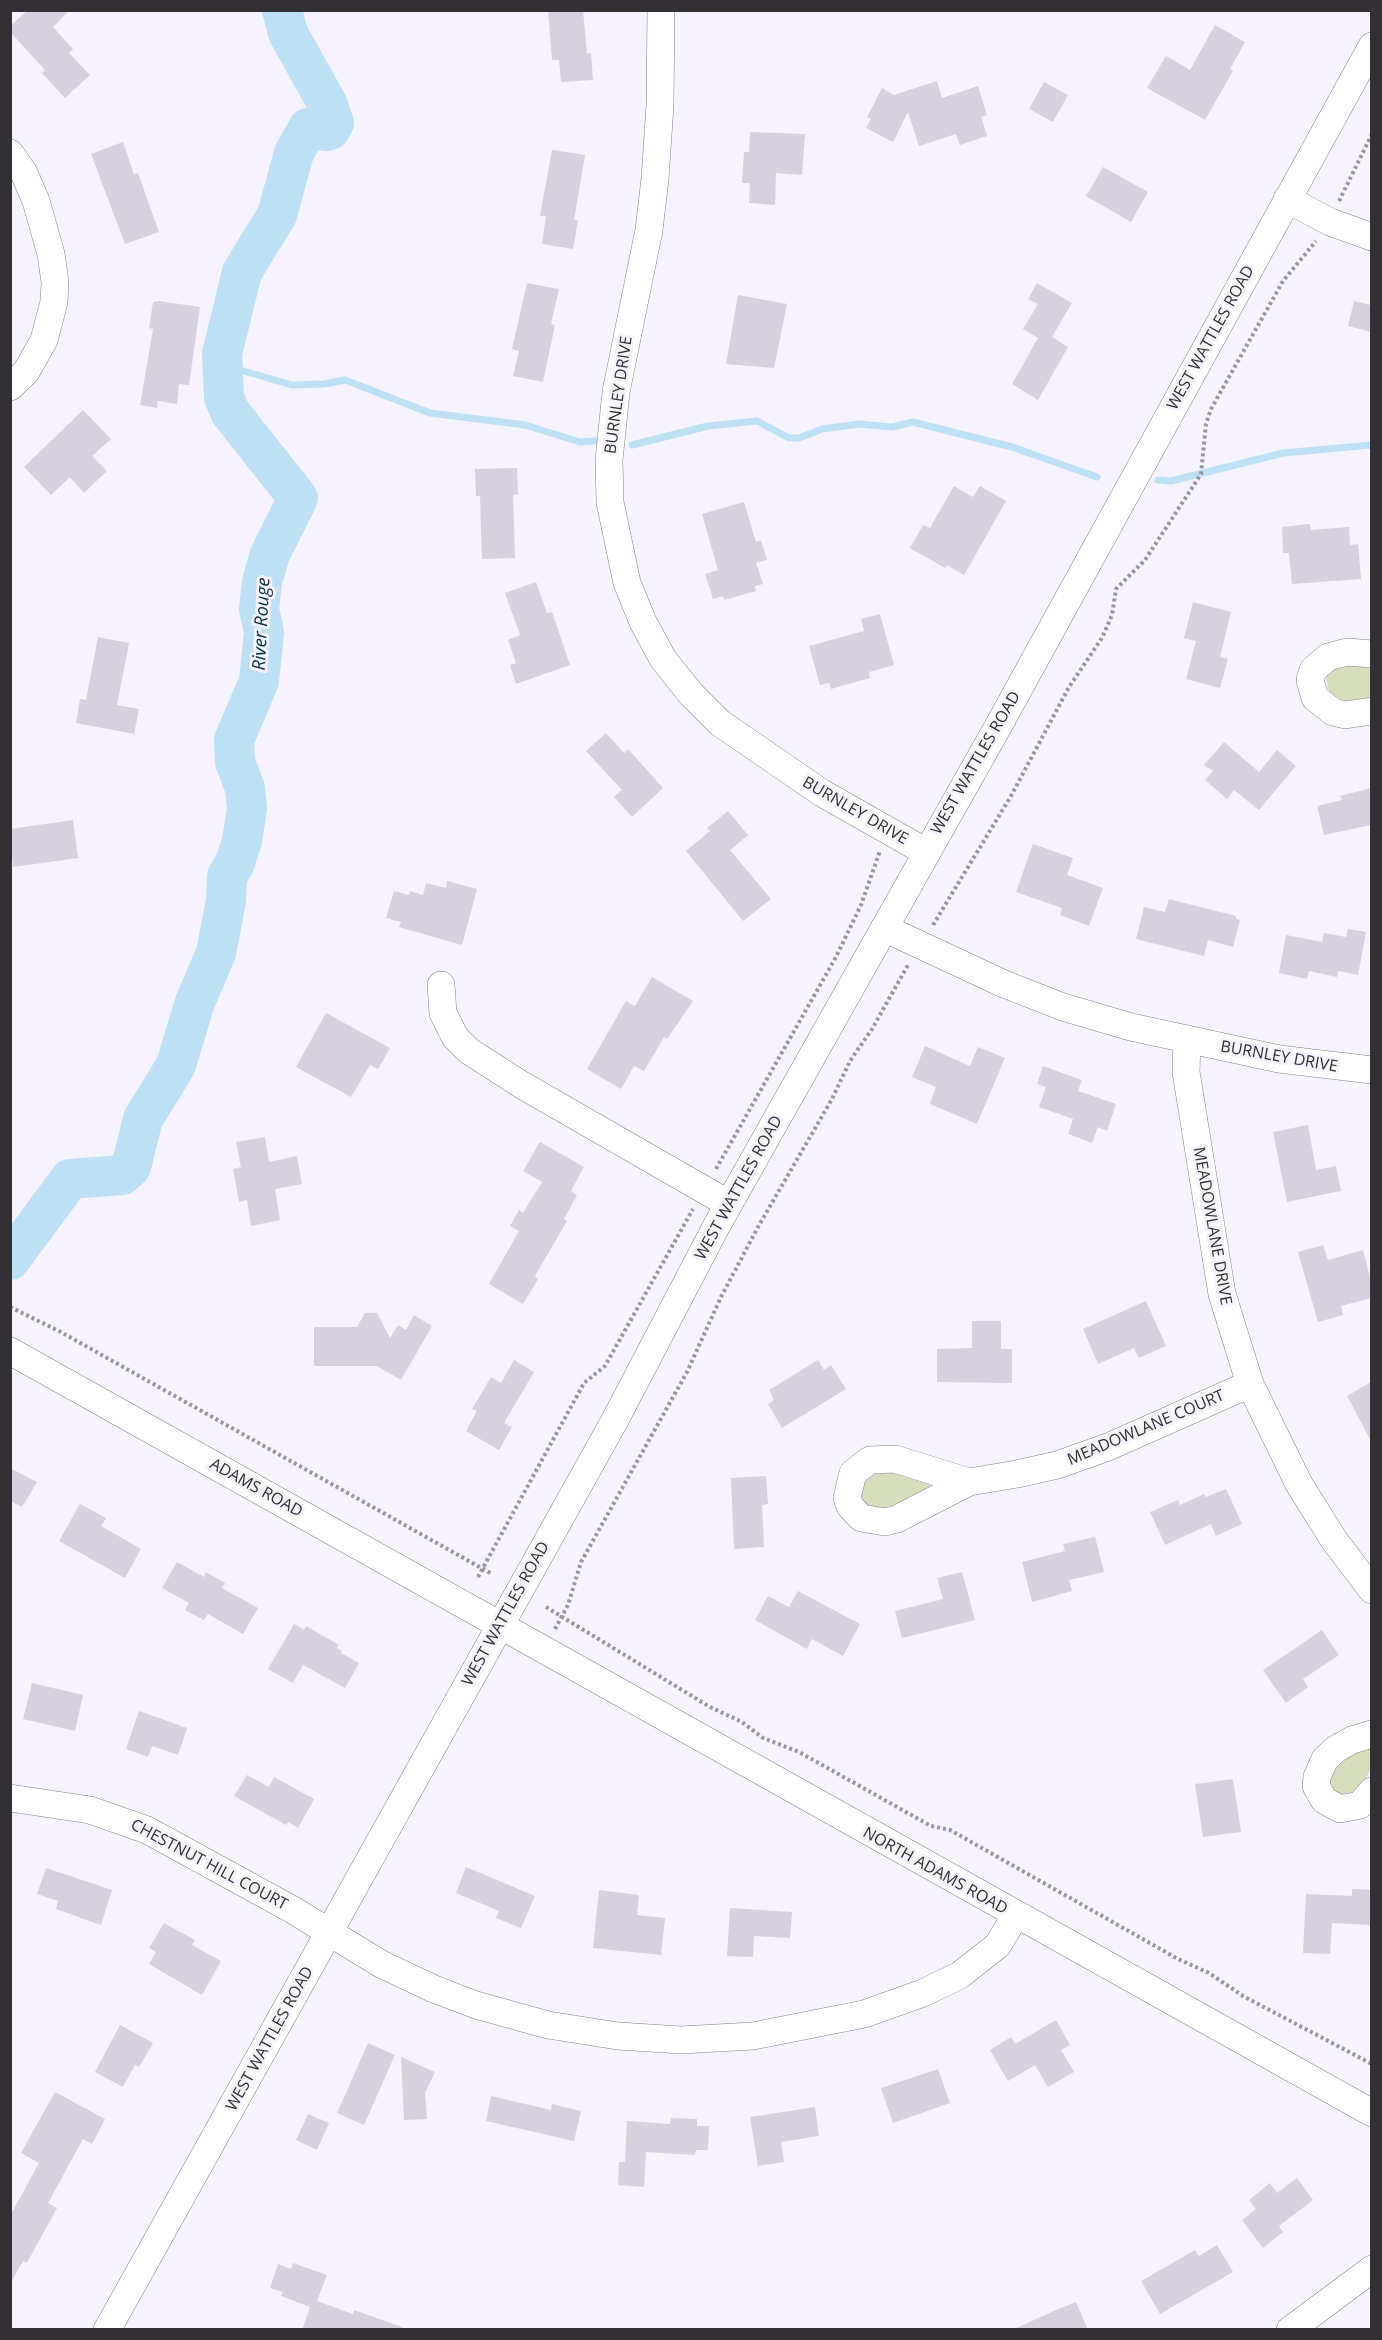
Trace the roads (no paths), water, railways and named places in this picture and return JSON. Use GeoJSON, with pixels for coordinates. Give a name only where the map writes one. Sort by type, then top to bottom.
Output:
{"type":"FeatureCollection","features":[{"type":"Feature","properties":{"kind":"street","name":"BURNLEY DRIVE"},"geometry":{"type":"LineString","coordinates":[[661,10],[660,105],[655,179],[649,230],[616,392],[609,460],[610,502],[627,583],[643,622],[663,659],[691,694],[720,723],[822,793],[926,852]]}},
{"type":"Feature","properties":{"kind":"street","name":"WEST WATTLES ROAD"},"geometry":{"type":"LineString","coordinates":[[107,2330],[615,1420],[729,1204],[1000,723],[1371,46]]}},
{"type":"Feature","properties":{"kind":"street"},"geometry":{"type":"LineString","coordinates":[[10,153],[24,173],[36,201],[51,254],[54,282],[54,302],[44,340],[26,372],[10,387]]}},
{"type":"Feature","properties":{"kind":"street"},"geometry":{"type":"LineString","coordinates":[[1287,199],[1330,222],[1371,237]]}},
{"type":"Feature","properties":{"kind":"street"},"geometry":{"type":"LineString","coordinates":[[1371,654],[1347,652],[1328,657],[1313,670],[1310,680],[1314,698],[1333,712],[1345,715],[1371,711]]}},
{"type":"Feature","properties":{"kind":"street","name":"BURNLEY DRIVE"},"geometry":{"type":"LineString","coordinates":[[884,928],[947,959],[1063,1006],[1187,1040],[1279,1059],[1371,1070]]}},
{"type":"Feature","properties":{"kind":"street"},"geometry":{"type":"LineString","coordinates":[[441,985],[443,1013],[455,1037],[469,1051],[522,1085],[729,1204]]}},
{"type":"Feature","properties":{"kind":"street","name":"MEADOWLANE DRIVE"},"geometry":{"type":"LineString","coordinates":[[1187,1040],[1186,1072],[1222,1294],[1250,1384],[1299,1484],[1334,1540],[1371,1590]]}},
{"type":"Feature","properties":{"kind":"street","name":"ADAMS ROAD"},"geometry":{"type":"LineString","coordinates":[[12,1352],[500,1627]]}},
{"type":"Feature","properties":{"kind":"street","name":"MEADOWLANE COURT"},"geometry":{"type":"LineString","coordinates":[[969,1482],[1017,1474],[1078,1458],[1250,1384]]}},
{"type":"Feature","properties":{"kind":"street","name":"NORTH ADAMS ROAD"},"geometry":{"type":"LineString","coordinates":[[500,1627],[1371,2113]]}},
{"type":"Feature","properties":{"kind":"street"},"geometry":{"type":"LineString","coordinates":[[1371,1734],[1352,1740],[1331,1754],[1321,1768],[1316,1786],[1324,1800],[1340,1809],[1360,1805],[1371,1791]]}},
{"type":"Feature","properties":{"kind":"street","name":"CHESTNUT HILL COURT"},"geometry":{"type":"LineString","coordinates":[[11,1800],[90,1810],[147,1830],[411,1979],[501,2013],[587,2032],[681,2040],[777,2033],[841,2020],[893,2004],[941,1985],[979,1962],[999,1945],[1015,1916]]}},
{"type":"Feature","properties":{"kind":"street"},"geometry":{"type":"LineString","coordinates":[[1290,2330],[1371,2269]]}},
{"type":"Feature","properties":{"kind":"waterway","name":"River Rouge"},"geometry":{"type":"LineString","coordinates":[[10,1260],[70,1179],[122,1175],[131,1167],[143,1119],[176,1065],[195,1002],[216,953],[226,901],[227,876],[235,863],[242,841],[247,809],[245,788],[235,762],[234,740],[259,681],[264,632],[259,609],[262,582],[270,554],[298,498],[230,412],[224,397],[222,354],[242,272],[277,215],[294,153],[308,128],[327,131],[334,123],[328,105],[288,33],[282,10]]}},
{"type":"Feature","properties":{"kind":"waterway"},"geometry":{"type":"LineString","coordinates":[[223,365],[292,385],[324,384],[345,380],[430,413],[525,425],[580,442],[594,441]]}},
{"type":"Feature","properties":{"kind":"waterway"},"geometry":{"type":"LineString","coordinates":[[632,445],[708,426],[757,421],[789,438],[799,438],[822,429],[859,424],[892,427],[913,422],[1012,447],[1097,477]]}},
{"type":"Feature","properties":{"kind":"waterway"},"geometry":{"type":"LineString","coordinates":[[1158,480],[1171,481],[1283,453],[1372,445]]}}]}
